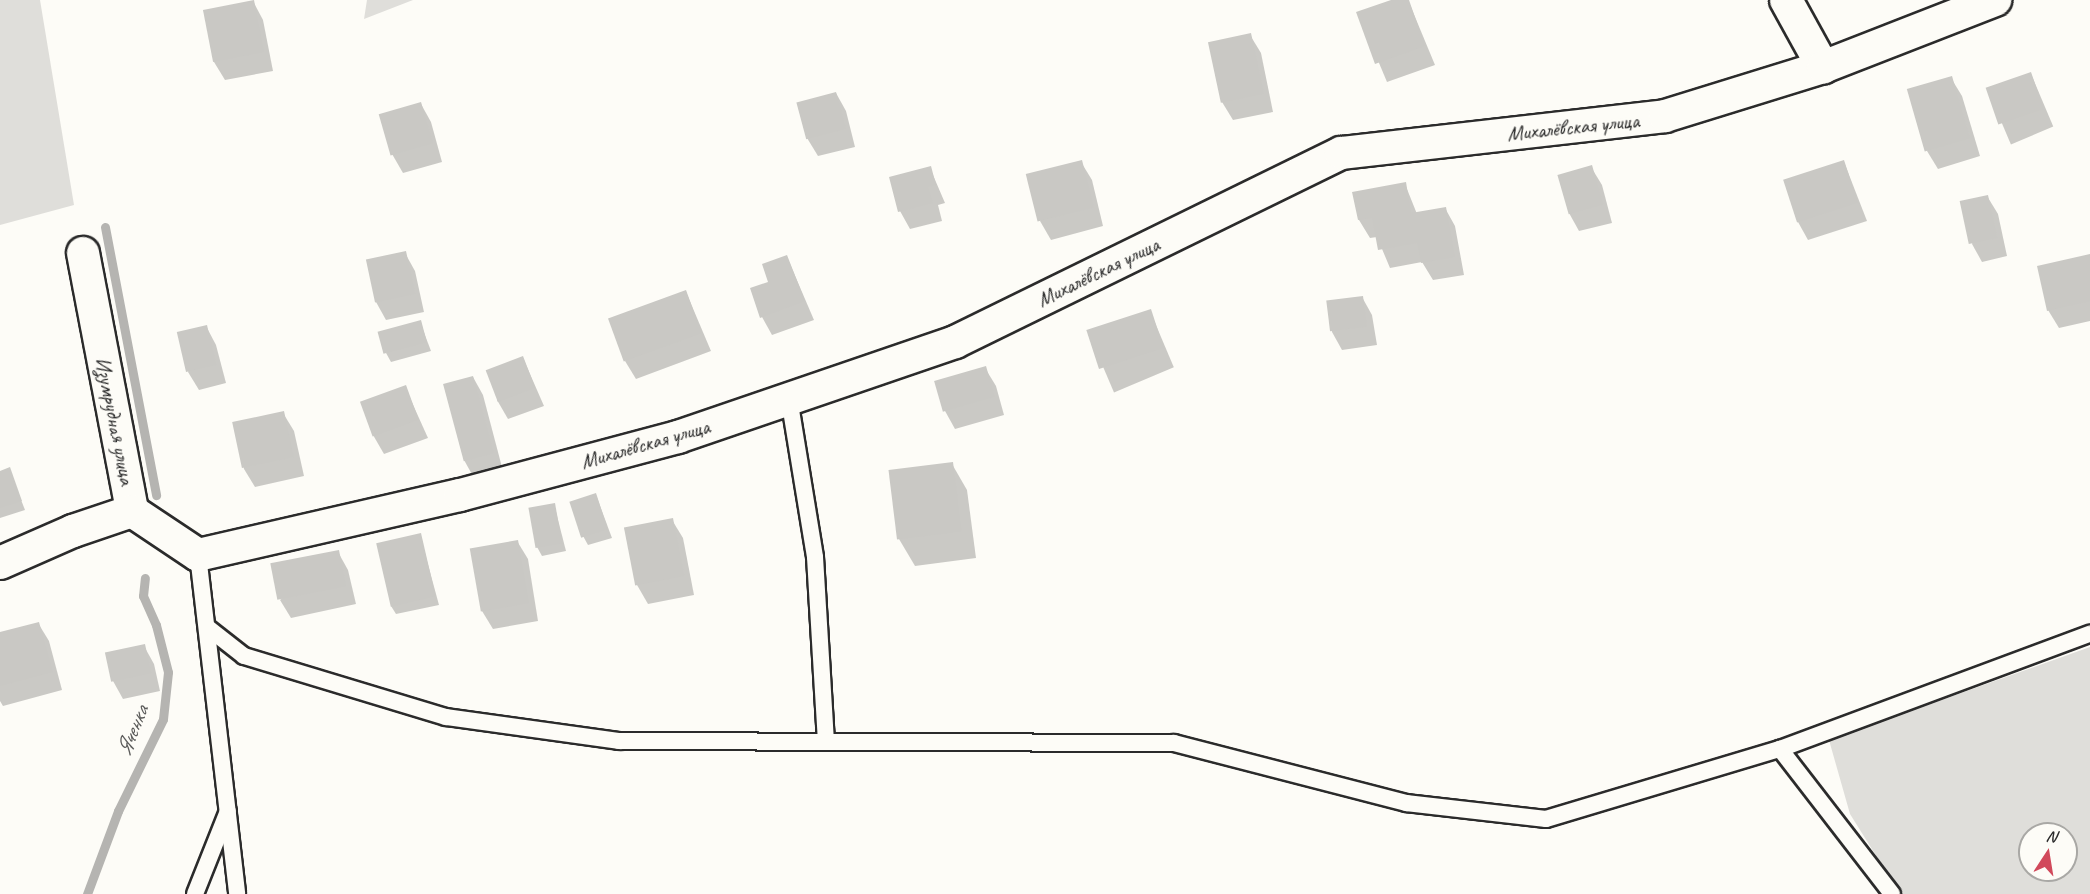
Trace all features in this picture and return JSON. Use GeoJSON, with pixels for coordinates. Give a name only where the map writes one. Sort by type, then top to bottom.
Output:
{"type":"FeatureCollection","features":[{"type":"Feature","properties":{"kind":"street"},"geometry":{"type":"LineString","coordinates":[[1786,0],[1823,67]]}},
{"type":"Feature","properties":{"kind":"street","name":"Михалёвская улица"},"geometry":{"type":"LineString","coordinates":[[198,555],[471,492],[678,436],[955,342],[1341,153],[1665,116],[1823,67],[1995,0]]}},
{"type":"Feature","properties":{"kind":"street","name":"Изумрудная улица"},"geometry":{"type":"LineString","coordinates":[[83,253],[132,511],[198,555]]}},
{"type":"Feature","properties":{"kind":"street"},"geometry":{"type":"LineString","coordinates":[[0,563],[73,531],[132,511]]}},
{"type":"Feature","properties":{"kind":"lane"},"geometry":{"type":"LineString","coordinates":[[789,398],[815,557],[826,741]]}},
{"type":"Feature","properties":{"kind":"lane"},"geometry":{"type":"LineString","coordinates":[[198,555],[229,807],[237,894]]}},
{"type":"Feature","properties":{"kind":"lane"},"geometry":{"type":"LineString","coordinates":[[207,627],[244,656],[446,717],[619,741],[1174,743],[1406,803],[1546,819],[1780,749],[2090,634]]}},
{"type":"Feature","properties":{"kind":"lane"},"geometry":{"type":"LineString","coordinates":[[1780,749],[1892,894]]}},
{"type":"Feature","properties":{"kind":"lane"},"geometry":{"type":"LineString","coordinates":[[195,894],[229,807]]}},
{"type":"Feature","properties":{"kind":"shaded area"},"geometry":{"type":"Polygon","coordinates":[[[0,0],[40,0],[74,205],[0,225],[0,0]]]}},
{"type":"Feature","properties":{"kind":"shaded area"},"geometry":{"type":"Polygon","coordinates":[[[367,0],[413,0],[364,19],[367,0]]]}},
{"type":"Feature","properties":{"kind":"shaded area"},"geometry":{"type":"Polygon","coordinates":[[[2090,647],[2090,894],[1900,894],[1850,814],[1829,740],[2090,647]]]}},
{"type":"Feature","properties":{"kind":"building"},"geometry":{"type":"Polygon","coordinates":[[[254,0],[264,52],[213,62],[203,10],[254,0]]]}},
{"type":"Feature","properties":{"kind":"building"},"geometry":{"type":"Polygon","coordinates":[[[1391,0],[1409,0],[1425,46],[1375,64],[1356,12],[1391,0]]]}},
{"type":"Feature","properties":{"kind":"building"},"geometry":{"type":"Polygon","coordinates":[[[1251,33],[1264,94],[1221,103],[1208,42],[1251,33]]]}},
{"type":"Feature","properties":{"kind":"building"},"geometry":{"type":"Polygon","coordinates":[[[2031,72],[2044,109],[1998,125],[1986,88],[2031,72]]]}},
{"type":"Feature","properties":{"kind":"building"},"geometry":{"type":"Polygon","coordinates":[[[1952,76],[1970,138],[1925,151],[1907,89],[1952,76]]]}},
{"type":"Feature","properties":{"kind":"building"},"geometry":{"type":"Polygon","coordinates":[[[836,92],[846,129],[806,139],[796,103],[836,92]]]}},
{"type":"Feature","properties":{"kind":"building"},"geometry":{"type":"Polygon","coordinates":[[[421,102],[433,143],[391,155],[379,114],[421,102]]]}},
{"type":"Feature","properties":{"kind":"building"},"geometry":{"type":"Polygon","coordinates":[[[1082,160],[1094,208],[1038,222],[1026,174],[1082,160]]]}},
{"type":"Feature","properties":{"kind":"building"},"geometry":{"type":"Polygon","coordinates":[[[1844,160],[1858,203],[1797,223],[1783,180],[1844,160]]]}},
{"type":"Feature","properties":{"kind":"building"},"geometry":{"type":"Polygon","coordinates":[[[1592,165],[1603,204],[1569,214],[1557,175],[1592,165]]]}},
{"type":"Feature","properties":{"kind":"building"},"geometry":{"type":"Polygon","coordinates":[[[931,166],[936,185],[928,187],[933,203],[898,212],[889,177],[931,166]]]}},
{"type":"Feature","properties":{"kind":"building"},"geometry":{"type":"Polygon","coordinates":[[[1406,182],[1411,213],[1446,207],[1455,257],[1421,263],[1417,243],[1378,250],[1372,218],[1358,220],[1352,192],[1406,182]]]}},
{"type":"Feature","properties":{"kind":"building"},"geometry":{"type":"Polygon","coordinates":[[[1988,195],[1997,238],[1969,244],[1960,201],[1988,195]]]}},
{"type":"Feature","properties":{"kind":"building"},"geometry":{"type":"Polygon","coordinates":[[[406,251],[415,294],[375,303],[366,260],[406,251]]]}},
{"type":"Feature","properties":{"kind":"building"},"geometry":{"type":"Polygon","coordinates":[[[2090,254],[2090,301],[2047,311],[2037,266],[2090,254]]]}},
{"type":"Feature","properties":{"kind":"building"},"geometry":{"type":"Polygon","coordinates":[[[787,255],[805,301],[760,318],[750,288],[768,282],[762,264],[787,255]]]}},
{"type":"Feature","properties":{"kind":"building"},"geometry":{"type":"Polygon","coordinates":[[[686,290],[702,333],[624,362],[608,318],[686,290]]]}},
{"type":"Feature","properties":{"kind":"building"},"geometry":{"type":"Polygon","coordinates":[[[1363,296],[1367,327],[1330,331],[1326,301],[1363,296]]]}},
{"type":"Feature","properties":{"kind":"building"},"geometry":{"type":"Polygon","coordinates":[[[1151,309],[1164,348],[1099,369],[1086,330],[1151,309]]]}},
{"type":"Feature","properties":{"kind":"building"},"geometry":{"type":"Polygon","coordinates":[[[421,320],[427,342],[383,354],[378,332],[421,320]]]}},
{"type":"Feature","properties":{"kind":"building"},"geometry":{"type":"Polygon","coordinates":[[[207,325],[216,365],[186,372],[177,332],[207,325]]]}},
{"type":"Feature","properties":{"kind":"building"},"geometry":{"type":"Polygon","coordinates":[[[523,356],[535,388],[498,402],[486,370],[523,356]]]}},
{"type":"Feature","properties":{"kind":"building"},"geometry":{"type":"Polygon","coordinates":[[[986,366],[995,397],[943,412],[934,381],[986,366]]]}},
{"type":"Feature","properties":{"kind":"building"},"geometry":{"type":"Polygon","coordinates":[[[473,376],[494,453],[464,461],[443,384],[473,376]]]}},
{"type":"Feature","properties":{"kind":"building"},"geometry":{"type":"Polygon","coordinates":[[[406,385],[419,420],[373,437],[360,402],[406,385]]]}},
{"type":"Feature","properties":{"kind":"building"},"geometry":{"type":"Polygon","coordinates":[[[284,411],[294,457],[242,468],[232,422],[284,411]]]}},
{"type":"Feature","properties":{"kind":"building"},"geometry":{"type":"Polygon","coordinates":[[[953,462],[962,531],[897,539],[888,470],[953,462]]]}},
{"type":"Feature","properties":{"kind":"building"},"geometry":{"type":"Polygon","coordinates":[[[10,467],[22,501],[0,508],[0,471],[10,467]]]}},
{"type":"Feature","properties":{"kind":"building"},"geometry":{"type":"Polygon","coordinates":[[[596,493],[608,529],[581,538],[569,502],[596,493]]]}},
{"type":"Feature","properties":{"kind":"building"},"geometry":{"type":"Polygon","coordinates":[[[555,503],[562,543],[536,548],[528,508],[555,503]]]}},
{"type":"Feature","properties":{"kind":"building"},"geometry":{"type":"Polygon","coordinates":[[[673,518],[684,576],[635,585],[624,528],[673,518]]]}},
{"type":"Feature","properties":{"kind":"building"},"geometry":{"type":"Polygon","coordinates":[[[421,533],[436,596],[391,607],[376,543],[421,533]]]}},
{"type":"Feature","properties":{"kind":"building"},"geometry":{"type":"Polygon","coordinates":[[[518,540],[529,603],[481,612],[470,549],[518,540]]]}},
{"type":"Feature","properties":{"kind":"building"},"geometry":{"type":"Polygon","coordinates":[[[339,550],[346,586],[277,600],[270,563],[339,550]]]}},
{"type":"Feature","properties":{"kind":"building"},"geometry":{"type":"Polygon","coordinates":[[[39,622],[53,672],[0,686],[0,632],[39,622]]]}},
{"type":"Feature","properties":{"kind":"building"},"geometry":{"type":"Polygon","coordinates":[[[145,644],[151,673],[111,682],[105,653],[145,644]]]}},
{"type":"Feature","properties":{"kind":"waterway"},"geometry":{"type":"LineString","coordinates":[[105,227],[156,495]]}},
{"type":"Feature","properties":{"kind":"waterway","name":"Яченка"},"geometry":{"type":"LineString","coordinates":[[87,894],[118,811],[163,719],[168,672],[156,625],[143,596],[145,578]]}}]}
